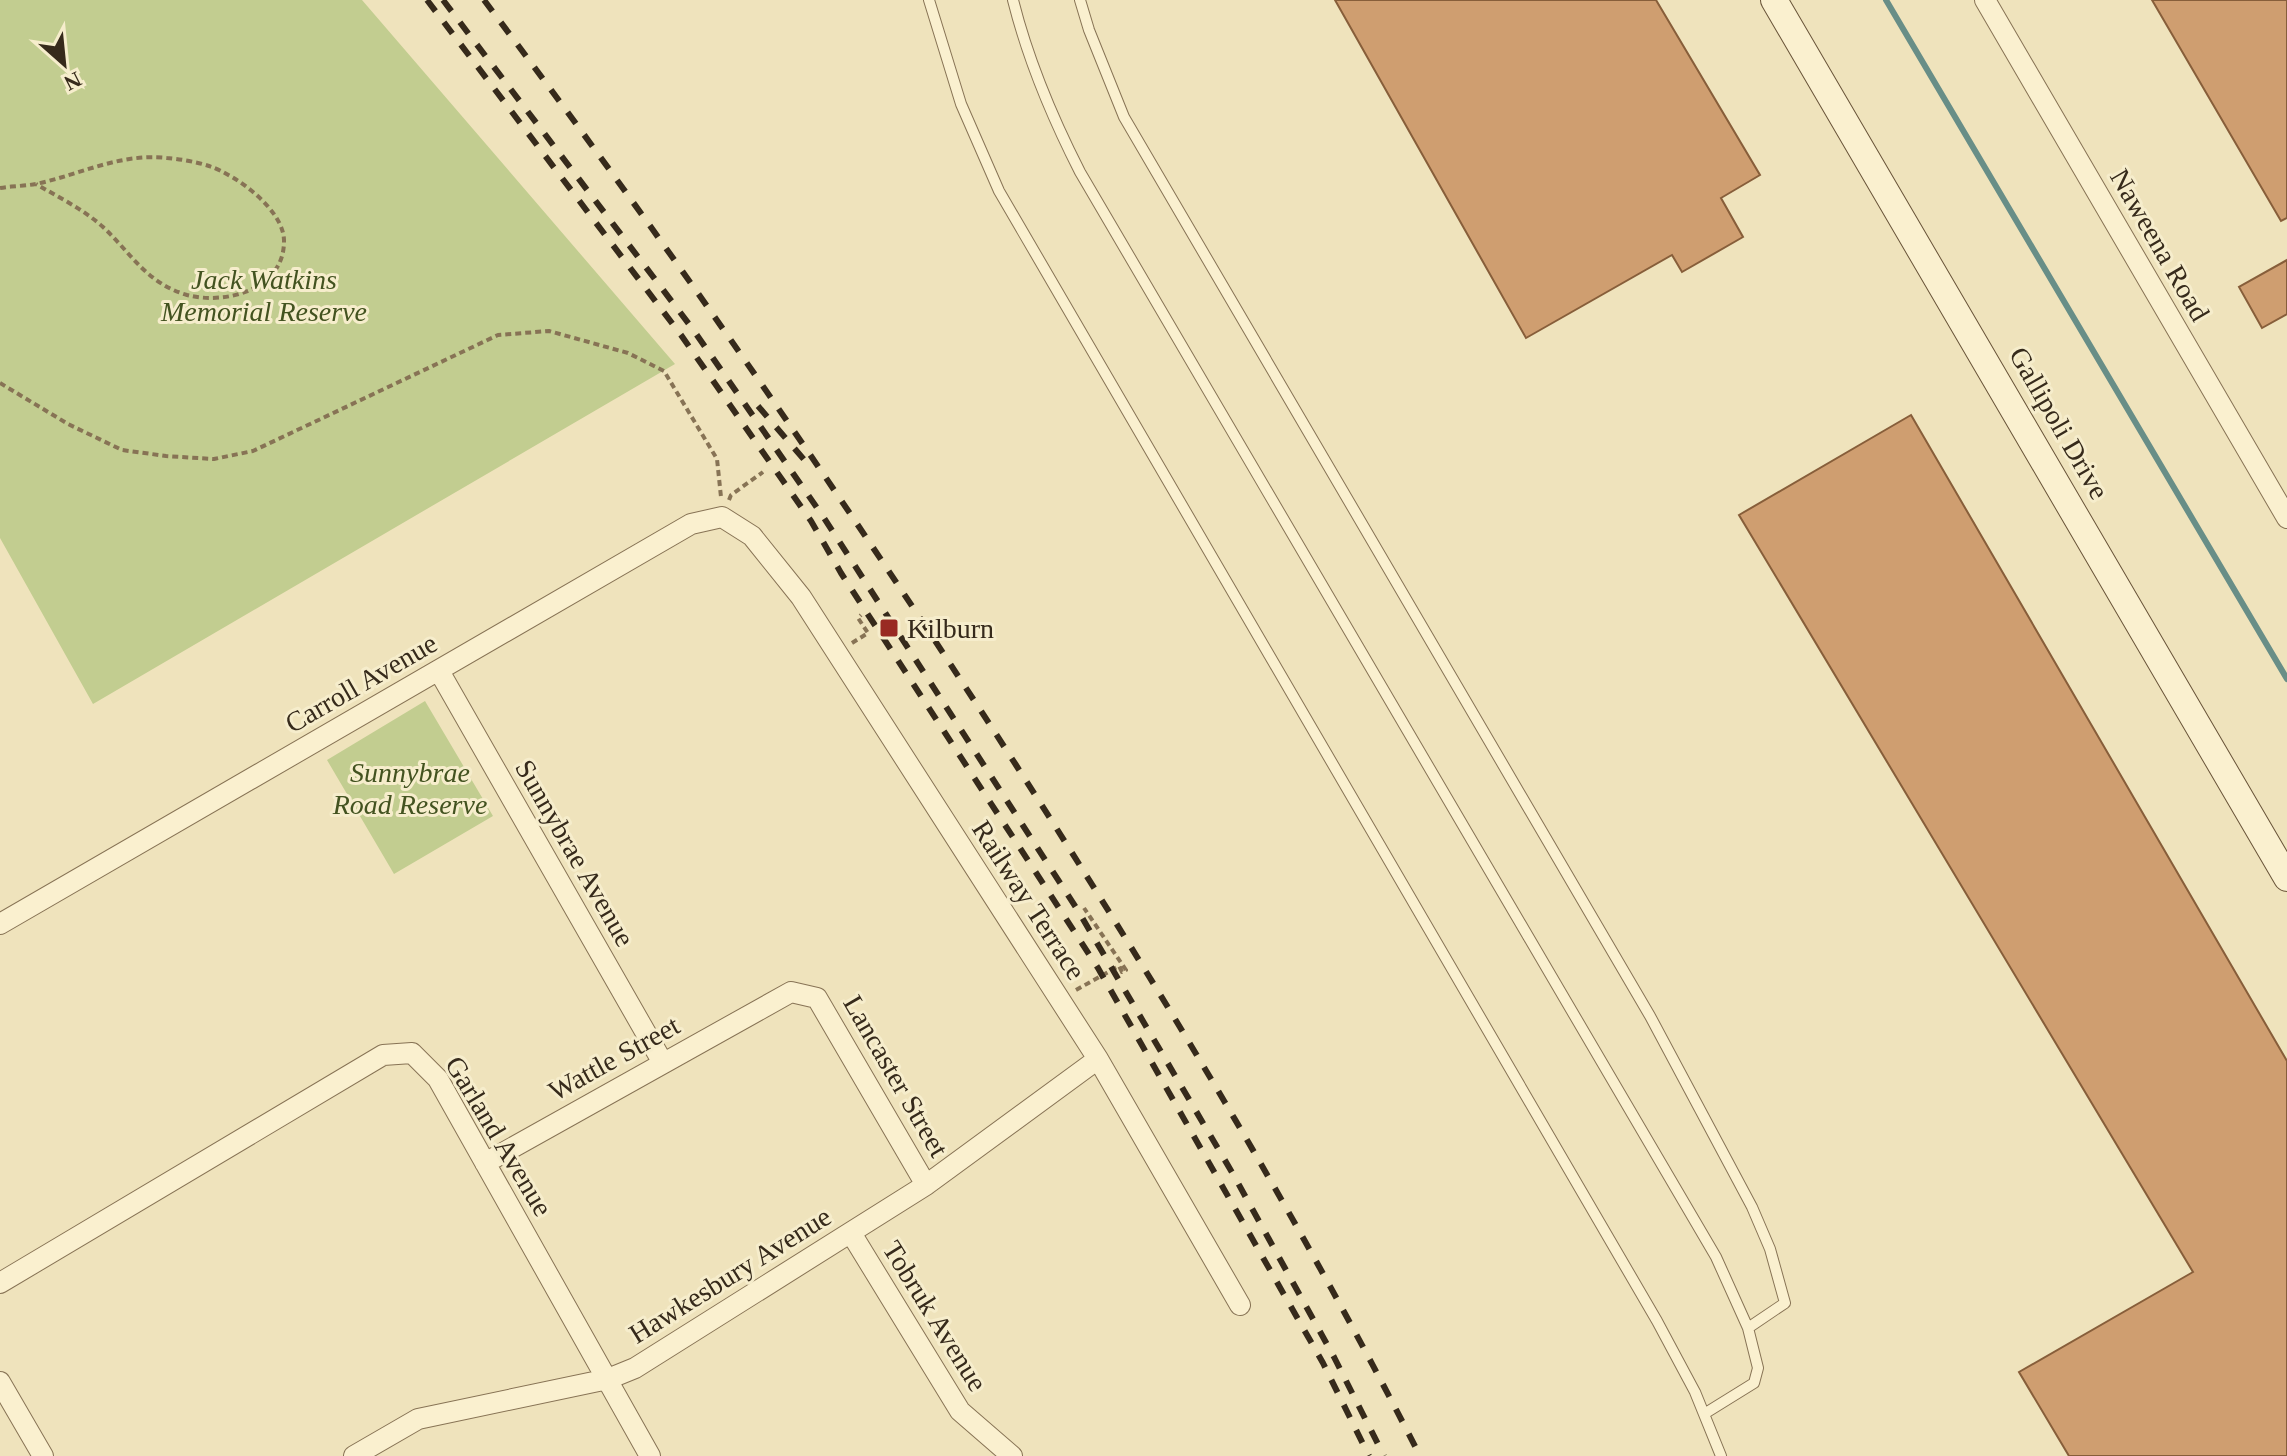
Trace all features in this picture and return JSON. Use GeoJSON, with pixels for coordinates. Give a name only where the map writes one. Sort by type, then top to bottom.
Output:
{"type":"FeatureCollection","features":[{"type":"Feature","properties":{"kind":"street","name":"Gallipoli Drive"},"geometry":{"type":"LineString","coordinates":[[1774,0],[2287,878]]}},
{"type":"Feature","properties":{"kind":"street","name":"Naweena Road"},"geometry":{"type":"LineString","coordinates":[[1985,0],[2287,518]]}},
{"type":"Feature","properties":{"kind":"street","name":"Railway Terrace"},"geometry":{"type":"LineString","coordinates":[[722,517],[752,536],[801,597],[1098,1059],[1240,1305]]}},
{"type":"Feature","properties":{"kind":"street","name":"Carroll Avenue"},"geometry":{"type":"LineString","coordinates":[[0,924],[691,524],[722,517]]}},
{"type":"Feature","properties":{"kind":"street","name":"Sunnybrae Avenue"},"geometry":{"type":"LineString","coordinates":[[439,671],[663,1063]]}},
{"type":"Feature","properties":{"kind":"street","name":"Lancaster Street"},"geometry":{"type":"LineString","coordinates":[[771,1002],[791,992],[817,998],[926,1185]]}},
{"type":"Feature","properties":{"kind":"street","name":"Wattle Street"},"geometry":{"type":"LineString","coordinates":[[485,1163],[771,1002]]}},
{"type":"Feature","properties":{"kind":"street","name":"Garland Avenue"},"geometry":{"type":"LineString","coordinates":[[0,1283],[383,1055],[412,1053],[438,1079],[650,1456]]}},
{"type":"Feature","properties":{"kind":"street","name":"Hawkesbury Avenue"},"geometry":{"type":"LineString","coordinates":[[354,1456],[418,1419],[608,1379],[635,1368],[926,1185],[1098,1059]]}},
{"type":"Feature","properties":{"kind":"street","name":"Tobruk Avenue"},"geometry":{"type":"LineString","coordinates":[[851,1233],[960,1411],[1012,1456]]}},
{"type":"Feature","properties":{"kind":"street"},"geometry":{"type":"LineString","coordinates":[[0,1382],[43,1456]]}},
{"type":"Feature","properties":{"kind":"lane"},"geometry":{"type":"LineString","coordinates":[[929,0],[961,104],[1006,203],[1657,1321],[1704,1414],[1721,1456]]}},
{"type":"Feature","properties":{"kind":"lane"},"geometry":{"type":"LineString","coordinates":[[1013,0],[1028,55],[1080,172],[1716,1257],[1748,1328],[1757,1360],[1757,1376],[1747,1389],[1704,1414]]}},
{"type":"Feature","properties":{"kind":"lane"},"geometry":{"type":"LineString","coordinates":[[1080,0],[1124,117],[1650,1016],[1752,1207],[1770,1249],[1785,1303],[1748,1328]]}},
{"type":"Feature","properties":{"kind":"path"},"geometry":{"type":"LineString","coordinates":[[0,188],[36,184],[116,159],[166,158],[210,166],[240,182],[263,200],[278,221],[284,240],[279,262],[266,280],[227,299],[184,294],[144,273],[102,226],[36,184]]}},
{"type":"Feature","properties":{"kind":"path"},"geometry":{"type":"LineString","coordinates":[[0,383],[68,424],[122,450],[214,459],[253,451],[498,335],[549,331],[628,353],[664,371],[717,459],[720,478]]}},
{"type":"Feature","properties":{"kind":"path"},"geometry":{"type":"LineString","coordinates":[[722,517],[731,495],[763,472]]}},
{"type":"Feature","properties":{"kind":"path"},"geometry":{"type":"LineString","coordinates":[[836,652],[868,633],[858,618],[861,615]]}},
{"type":"Feature","properties":{"kind":"path"},"geometry":{"type":"LineString","coordinates":[[1060,1000],[1119,966],[1122,972],[1126,970],[1084,908]]}},
{"type":"Feature","properties":{"kind":"green space","name":"Jack Watkins Memorial Reserve"},"geometry":{"type":"Polygon","coordinates":[[[0,0],[362,0],[675,364],[93,704],[0,538],[0,0]]]}},
{"type":"Feature","properties":{"kind":"green space","name":"Sunnybrae Road Reserve"},"geometry":{"type":"Polygon","coordinates":[[[425,701],[493,816],[394,874],[327,760],[425,701]]]}},
{"type":"Feature","properties":{"kind":"building"},"geometry":{"type":"Polygon","coordinates":[[[1335,0],[1656,0],[1760,175],[1721,198],[1743,237],[1682,272],[1672,255],[1526,338],[1335,0]]]}},
{"type":"Feature","properties":{"kind":"building"},"geometry":{"type":"Polygon","coordinates":[[[2152,0],[2287,0],[2287,218],[2281,221],[2152,0]]]}},
{"type":"Feature","properties":{"kind":"building"},"geometry":{"type":"Polygon","coordinates":[[[2287,260],[2287,314],[2262,328],[2239,287],[2287,260]]]}},
{"type":"Feature","properties":{"kind":"building"},"geometry":{"type":"Polygon","coordinates":[[[1911,415],[2287,1061],[2287,1456],[2069,1456],[2019,1372],[2193,1272],[1739,515],[1911,415]]]}},
{"type":"Feature","properties":{"kind":"waterway"},"geometry":{"type":"LineString","coordinates":[[1886,0],[2287,679]]}},
{"type":"Feature","properties":{"kind":"railway"},"geometry":{"type":"LineString","coordinates":[[427,0],[681,335],[811,521],[841,573],[1098,968],[1323,1363],[1369,1456]]}},
{"type":"Feature","properties":{"kind":"railway"},"geometry":{"type":"LineString","coordinates":[[443,0],[692,328],[822,515],[1077,909],[1233,1174],[1334,1357],[1384,1456]]}},
{"type":"Feature","properties":{"kind":"railway"},"geometry":{"type":"LineString","coordinates":[[484,0],[757,377],[1016,765],[1227,1105],[1326,1279],[1420,1456]]}},
{"type":"Feature","properties":{"kind":"railway"},"geometry":{"type":"LineString","coordinates":[[758,406],[807,463]]}},
{"type":"Feature","properties":{"kind":"place","name":"Kilburn"},"geometry":{"type":"Point","coordinates":[889,628]}}]}
